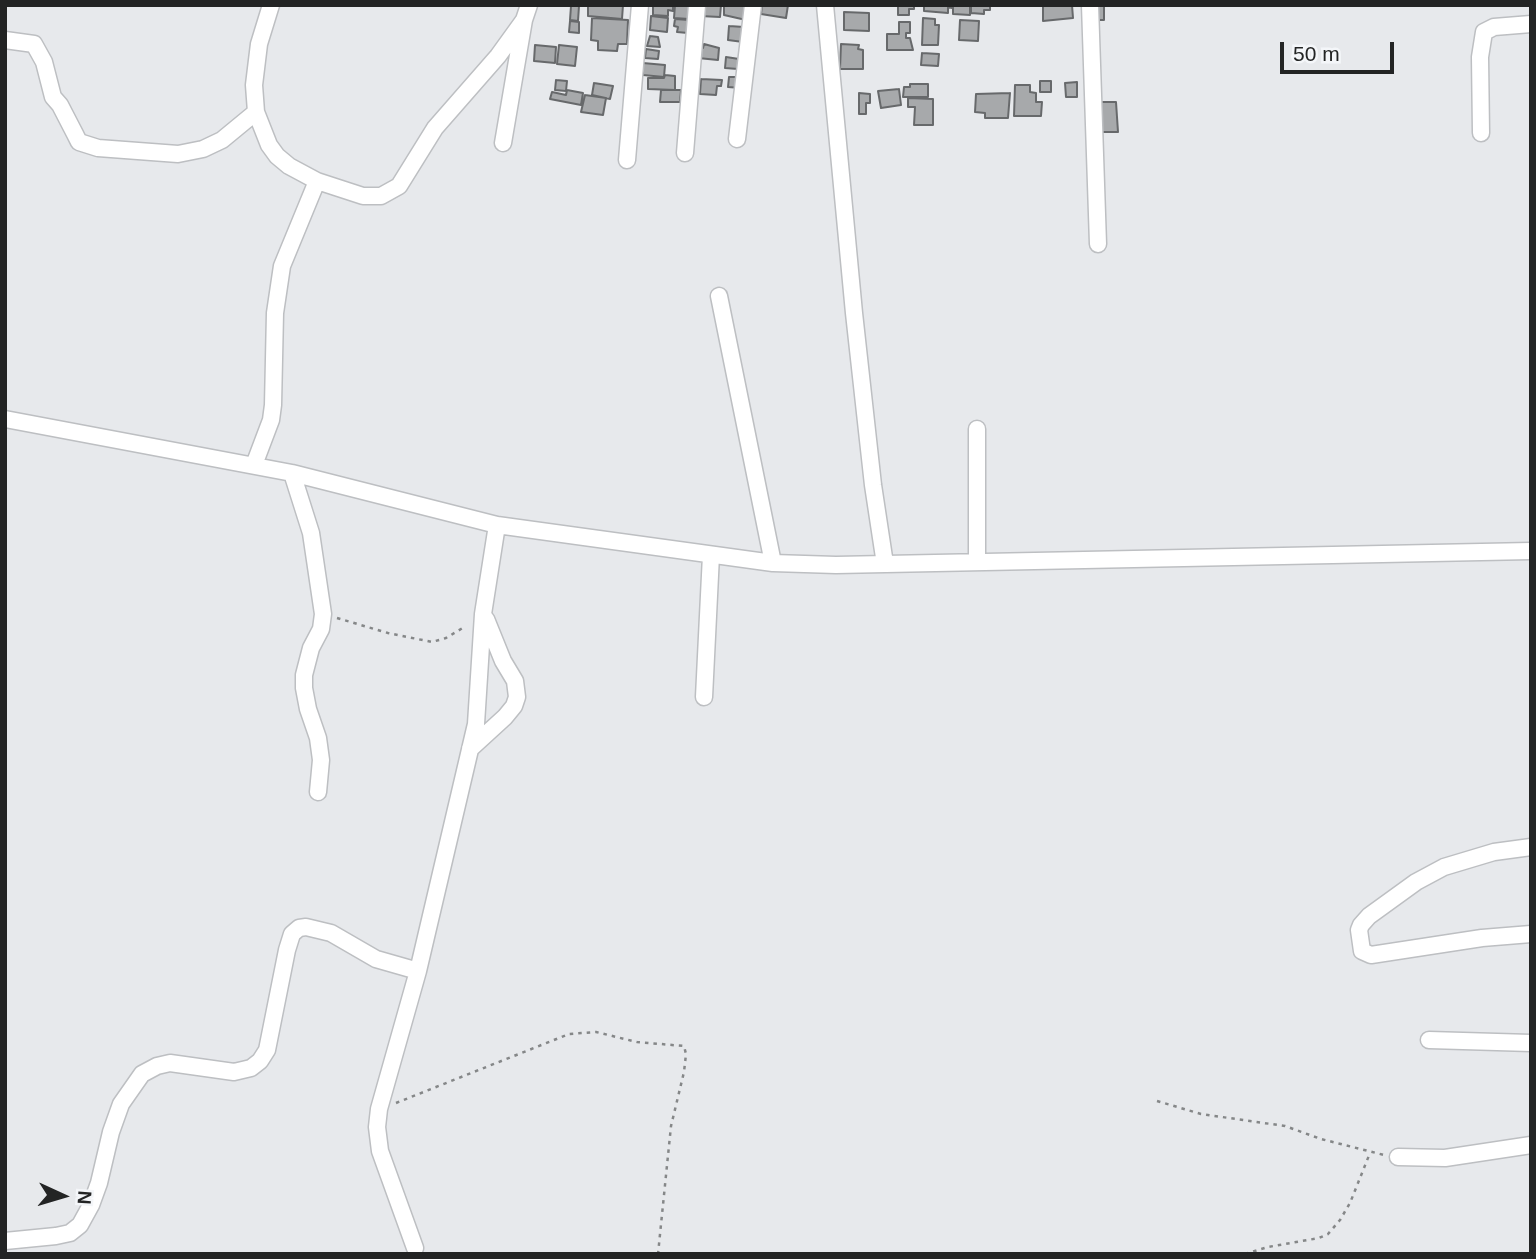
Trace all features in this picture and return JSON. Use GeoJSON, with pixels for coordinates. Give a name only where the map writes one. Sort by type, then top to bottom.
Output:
{"type":"FeatureCollection","features":[{"type":"Feature","properties":{"kind":"street"},"geometry":{"type":"LineString","coordinates":[[271,5],[256,60],[254,85],[256,112],[269,145],[276,156],[317,181],[363,196],[381,197],[399,187],[435,128],[498,56],[526,13]]}},
{"type":"Feature","properties":{"kind":"street"},"geometry":{"type":"LineString","coordinates":[[627,160],[640,5]]}},
{"type":"Feature","properties":{"kind":"street"},"geometry":{"type":"LineString","coordinates":[[685,153],[697,5]]}},
{"type":"Feature","properties":{"kind":"street"},"geometry":{"type":"LineString","coordinates":[[737,139],[753,5]]}},
{"type":"Feature","properties":{"kind":"street"},"geometry":{"type":"LineString","coordinates":[[825,5],[854,313],[873,485],[885,564]]}},
{"type":"Feature","properties":{"kind":"street"},"geometry":{"type":"LineString","coordinates":[[1090,5],[1098,244]]}},
{"type":"Feature","properties":{"kind":"street"},"geometry":{"type":"LineString","coordinates":[[503,143],[526,13]]}},
{"type":"Feature","properties":{"kind":"street"},"geometry":{"type":"LineString","coordinates":[[1481,133],[1480,57],[1484,32],[1494,27],[1531,24]]}},
{"type":"Feature","properties":{"kind":"street"},"geometry":{"type":"LineString","coordinates":[[5,40],[34,44],[44,62],[53,97],[79,142],[98,148],[178,154],[203,149],[222,140],[256,112]]}},
{"type":"Feature","properties":{"kind":"street"},"geometry":{"type":"LineString","coordinates":[[254,465],[271,420],[275,313],[282,266],[317,181]]}},
{"type":"Feature","properties":{"kind":"street"},"geometry":{"type":"LineString","coordinates":[[719,296],[773,563]]}},
{"type":"Feature","properties":{"kind":"street"},"geometry":{"type":"LineString","coordinates":[[5,419],[292,473],[497,526],[773,563],[885,564],[1531,551]]}},
{"type":"Feature","properties":{"kind":"street"},"geometry":{"type":"LineString","coordinates":[[977,562],[978,429]]}},
{"type":"Feature","properties":{"kind":"street"},"geometry":{"type":"LineString","coordinates":[[292,473],[312,533],[323,614],[321,629],[311,648],[304,675],[308,709],[318,738],[321,760],[318,792]]}},
{"type":"Feature","properties":{"kind":"street"},"geometry":{"type":"LineString","coordinates":[[415,1248],[376,1137],[379,1109],[418,971],[470,749],[479,700],[483,614],[497,526]]}},
{"type":"Feature","properties":{"kind":"street"},"geometry":{"type":"LineString","coordinates":[[705,697],[711,555]]}},
{"type":"Feature","properties":{"kind":"street"},"geometry":{"type":"LineString","coordinates":[[470,749],[505,717],[514,706],[517,696],[515,681],[503,661],[483,614]]}},
{"type":"Feature","properties":{"kind":"street"},"geometry":{"type":"LineString","coordinates":[[1531,847],[1494,852],[1444,866],[1416,882],[1369,916],[1359,930],[1362,951],[1371,955],[1482,938],[1531,934]]}},
{"type":"Feature","properties":{"kind":"street"},"geometry":{"type":"LineString","coordinates":[[5,1241],[56,1237],[70,1233],[80,1225],[100,1183],[111,1132],[121,1104],[142,1074],[170,1063],[234,1072],[251,1068],[260,1061],[267,1051],[287,950],[292,934],[299,928],[331,933],[376,959],[418,971]]}},
{"type":"Feature","properties":{"kind":"street"},"geometry":{"type":"LineString","coordinates":[[1429,1040],[1531,1042]]}},
{"type":"Feature","properties":{"kind":"street"},"geometry":{"type":"LineString","coordinates":[[1398,1157],[1445,1158],[1531,1144]]}},
{"type":"Feature","properties":{"kind":"path"},"geometry":{"type":"LineString","coordinates":[[323,614],[388,633],[432,642],[456,633],[483,614]]}},
{"type":"Feature","properties":{"kind":"path"},"geometry":{"type":"LineString","coordinates":[[379,1109],[569,1034],[596,1032],[637,1042],[684,1046],[684,1072],[671,1126],[658,1254]]}},
{"type":"Feature","properties":{"kind":"path"},"geometry":{"type":"LineString","coordinates":[[1157,1101],[1201,1114],[1285,1126],[1370,1153],[1398,1157]]}},
{"type":"Feature","properties":{"kind":"path"},"geometry":{"type":"LineString","coordinates":[[1245,1254],[1328,1234],[1350,1203],[1370,1153]]}},
{"type":"Feature","properties":{"kind":"building"},"geometry":{"type":"Polygon","coordinates":[[[567,5],[587,5],[579,6],[578,21],[570,20],[571,6],[567,5]]]}},
{"type":"Feature","properties":{"kind":"building"},"geometry":{"type":"Polygon","coordinates":[[[588,5],[623,5],[622,19],[588,16],[588,5]]]}},
{"type":"Feature","properties":{"kind":"building"},"geometry":{"type":"Polygon","coordinates":[[[653,5],[673,5],[673,11],[668,10],[668,16],[653,15],[653,5]]]}},
{"type":"Feature","properties":{"kind":"building"},"geometry":{"type":"Polygon","coordinates":[[[675,5],[690,5],[689,19],[674,18],[675,5]]]}},
{"type":"Feature","properties":{"kind":"building"},"geometry":{"type":"Polygon","coordinates":[[[701,5],[721,5],[720,17],[700,16],[701,5]]]}},
{"type":"Feature","properties":{"kind":"building"},"geometry":{"type":"Polygon","coordinates":[[[724,5],[748,5],[746,20],[724,15],[724,5]]]}},
{"type":"Feature","properties":{"kind":"building"},"geometry":{"type":"Polygon","coordinates":[[[762,5],[788,5],[786,18],[761,14],[762,5]]]}},
{"type":"Feature","properties":{"kind":"building"},"geometry":{"type":"Polygon","coordinates":[[[898,5],[914,5],[914,9],[909,9],[909,15],[898,15],[898,5]]]}},
{"type":"Feature","properties":{"kind":"building"},"geometry":{"type":"Polygon","coordinates":[[[924,5],[952,5],[952,8],[948,7],[948,13],[924,11],[924,5]]]}},
{"type":"Feature","properties":{"kind":"building"},"geometry":{"type":"Polygon","coordinates":[[[953,5],[970,5],[970,15],[953,14],[953,5]]]}},
{"type":"Feature","properties":{"kind":"building"},"geometry":{"type":"Polygon","coordinates":[[[971,5],[990,5],[990,10],[984,10],[984,14],[971,13],[971,5]]]}},
{"type":"Feature","properties":{"kind":"building"},"geometry":{"type":"Polygon","coordinates":[[[1043,5],[1072,5],[1073,18],[1043,21],[1043,5]]]}},
{"type":"Feature","properties":{"kind":"building"},"geometry":{"type":"Polygon","coordinates":[[[1093,5],[1104,5],[1104,20],[1092,20],[1093,5]]]}},
{"type":"Feature","properties":{"kind":"building"},"geometry":{"type":"Polygon","coordinates":[[[844,12],[869,13],[869,31],[844,30],[844,12]]]}},
{"type":"Feature","properties":{"kind":"building"},"geometry":{"type":"Polygon","coordinates":[[[651,16],[668,18],[667,32],[650,30],[651,16]]]}},
{"type":"Feature","properties":{"kind":"building"},"geometry":{"type":"Polygon","coordinates":[[[592,18],[628,20],[627,44],[618,44],[617,51],[598,50],[598,41],[591,40],[592,18]]]}},
{"type":"Feature","properties":{"kind":"building"},"geometry":{"type":"Polygon","coordinates":[[[923,18],[935,19],[935,25],[939,25],[938,45],[922,45],[923,18]]]}},
{"type":"Feature","properties":{"kind":"building"},"geometry":{"type":"Polygon","coordinates":[[[675,19],[689,20],[688,33],[677,32],[675,19]]]}},
{"type":"Feature","properties":{"kind":"building"},"geometry":{"type":"Polygon","coordinates":[[[960,20],[979,21],[978,41],[959,40],[960,20]]]}},
{"type":"Feature","properties":{"kind":"building"},"geometry":{"type":"Polygon","coordinates":[[[570,21],[579,22],[579,33],[569,32],[570,21]]]}},
{"type":"Feature","properties":{"kind":"building"},"geometry":{"type":"Polygon","coordinates":[[[899,22],[910,22],[910,33],[906,33],[906,38],[910,38],[913,50],[887,50],[887,34],[899,34],[899,22]]]}},
{"type":"Feature","properties":{"kind":"building"},"geometry":{"type":"Polygon","coordinates":[[[729,26],[744,27],[743,42],[728,40],[729,26]]]}},
{"type":"Feature","properties":{"kind":"building"},"geometry":{"type":"Polygon","coordinates":[[[650,36],[658,37],[660,47],[647,46],[650,36]]]}},
{"type":"Feature","properties":{"kind":"building"},"geometry":{"type":"Polygon","coordinates":[[[704,44],[719,48],[718,60],[698,58],[699,48],[703,48],[704,44]]]}},
{"type":"Feature","properties":{"kind":"building"},"geometry":{"type":"Polygon","coordinates":[[[841,44],[859,45],[858,49],[863,50],[863,69],[840,69],[841,44]]]}},
{"type":"Feature","properties":{"kind":"building"},"geometry":{"type":"Polygon","coordinates":[[[535,45],[556,47],[555,63],[534,61],[535,45]]]}},
{"type":"Feature","properties":{"kind":"building"},"geometry":{"type":"Polygon","coordinates":[[[559,45],[577,47],[575,66],[557,64],[559,45]]]}},
{"type":"Feature","properties":{"kind":"building"},"geometry":{"type":"Polygon","coordinates":[[[646,49],[659,51],[658,59],[645,58],[646,49]]]}},
{"type":"Feature","properties":{"kind":"building"},"geometry":{"type":"Polygon","coordinates":[[[922,53],[939,54],[938,66],[921,65],[922,53]]]}},
{"type":"Feature","properties":{"kind":"building"},"geometry":{"type":"Polygon","coordinates":[[[726,57],[739,59],[738,69],[725,68],[726,57]]]}},
{"type":"Feature","properties":{"kind":"building"},"geometry":{"type":"Polygon","coordinates":[[[643,63],[665,65],[664,77],[643,75],[643,63]]]}},
{"type":"Feature","properties":{"kind":"building"},"geometry":{"type":"Polygon","coordinates":[[[665,75],[675,76],[675,90],[648,89],[648,78],[664,78],[665,75]]]}},
{"type":"Feature","properties":{"kind":"building"},"geometry":{"type":"Polygon","coordinates":[[[729,77],[739,77],[741,88],[728,87],[729,77]]]}},
{"type":"Feature","properties":{"kind":"building"},"geometry":{"type":"Polygon","coordinates":[[[701,79],[722,80],[721,86],[717,86],[716,95],[700,94],[701,79]]]}},
{"type":"Feature","properties":{"kind":"building"},"geometry":{"type":"Polygon","coordinates":[[[556,80],[567,81],[566,91],[555,90],[556,80]]]}},
{"type":"Feature","properties":{"kind":"building"},"geometry":{"type":"Polygon","coordinates":[[[1040,81],[1051,81],[1051,92],[1040,92],[1040,81]]]}},
{"type":"Feature","properties":{"kind":"building"},"geometry":{"type":"Polygon","coordinates":[[[1077,82],[1077,97],[1066,97],[1065,83],[1077,82]]]}},
{"type":"Feature","properties":{"kind":"building"},"geometry":{"type":"Polygon","coordinates":[[[594,83],[613,86],[610,99],[592,95],[594,83]]]}},
{"type":"Feature","properties":{"kind":"building"},"geometry":{"type":"Polygon","coordinates":[[[910,84],[928,84],[928,97],[903,97],[904,87],[910,87],[910,84]]]}},
{"type":"Feature","properties":{"kind":"building"},"geometry":{"type":"Polygon","coordinates":[[[1015,85],[1030,85],[1030,92],[1036,93],[1036,102],[1042,102],[1041,116],[1014,116],[1015,85]]]}},
{"type":"Feature","properties":{"kind":"building"},"geometry":{"type":"Polygon","coordinates":[[[899,89],[901,105],[881,108],[878,91],[899,89]]]}},
{"type":"Feature","properties":{"kind":"building"},"geometry":{"type":"Polygon","coordinates":[[[567,90],[583,93],[581,105],[550,99],[552,92],[566,95],[567,90]]]}},
{"type":"Feature","properties":{"kind":"building"},"geometry":{"type":"Polygon","coordinates":[[[661,90],[681,90],[680,102],[660,102],[661,90]]]}},
{"type":"Feature","properties":{"kind":"building"},"geometry":{"type":"Polygon","coordinates":[[[859,93],[870,94],[870,103],[866,103],[866,114],[859,114],[859,93]]]}},
{"type":"Feature","properties":{"kind":"building"},"geometry":{"type":"Polygon","coordinates":[[[1010,93],[1008,118],[985,118],[985,113],[975,112],[976,94],[1010,93]]]}},
{"type":"Feature","properties":{"kind":"building"},"geometry":{"type":"Polygon","coordinates":[[[585,95],[606,98],[603,115],[581,112],[585,95]]]}},
{"type":"Feature","properties":{"kind":"building"},"geometry":{"type":"Polygon","coordinates":[[[908,98],[933,99],[933,125],[914,125],[915,107],[908,107],[908,98]]]}},
{"type":"Feature","properties":{"kind":"building"},"geometry":{"type":"Polygon","coordinates":[[[1099,102],[1116,102],[1118,132],[1101,132],[1099,102]]]}}]}
